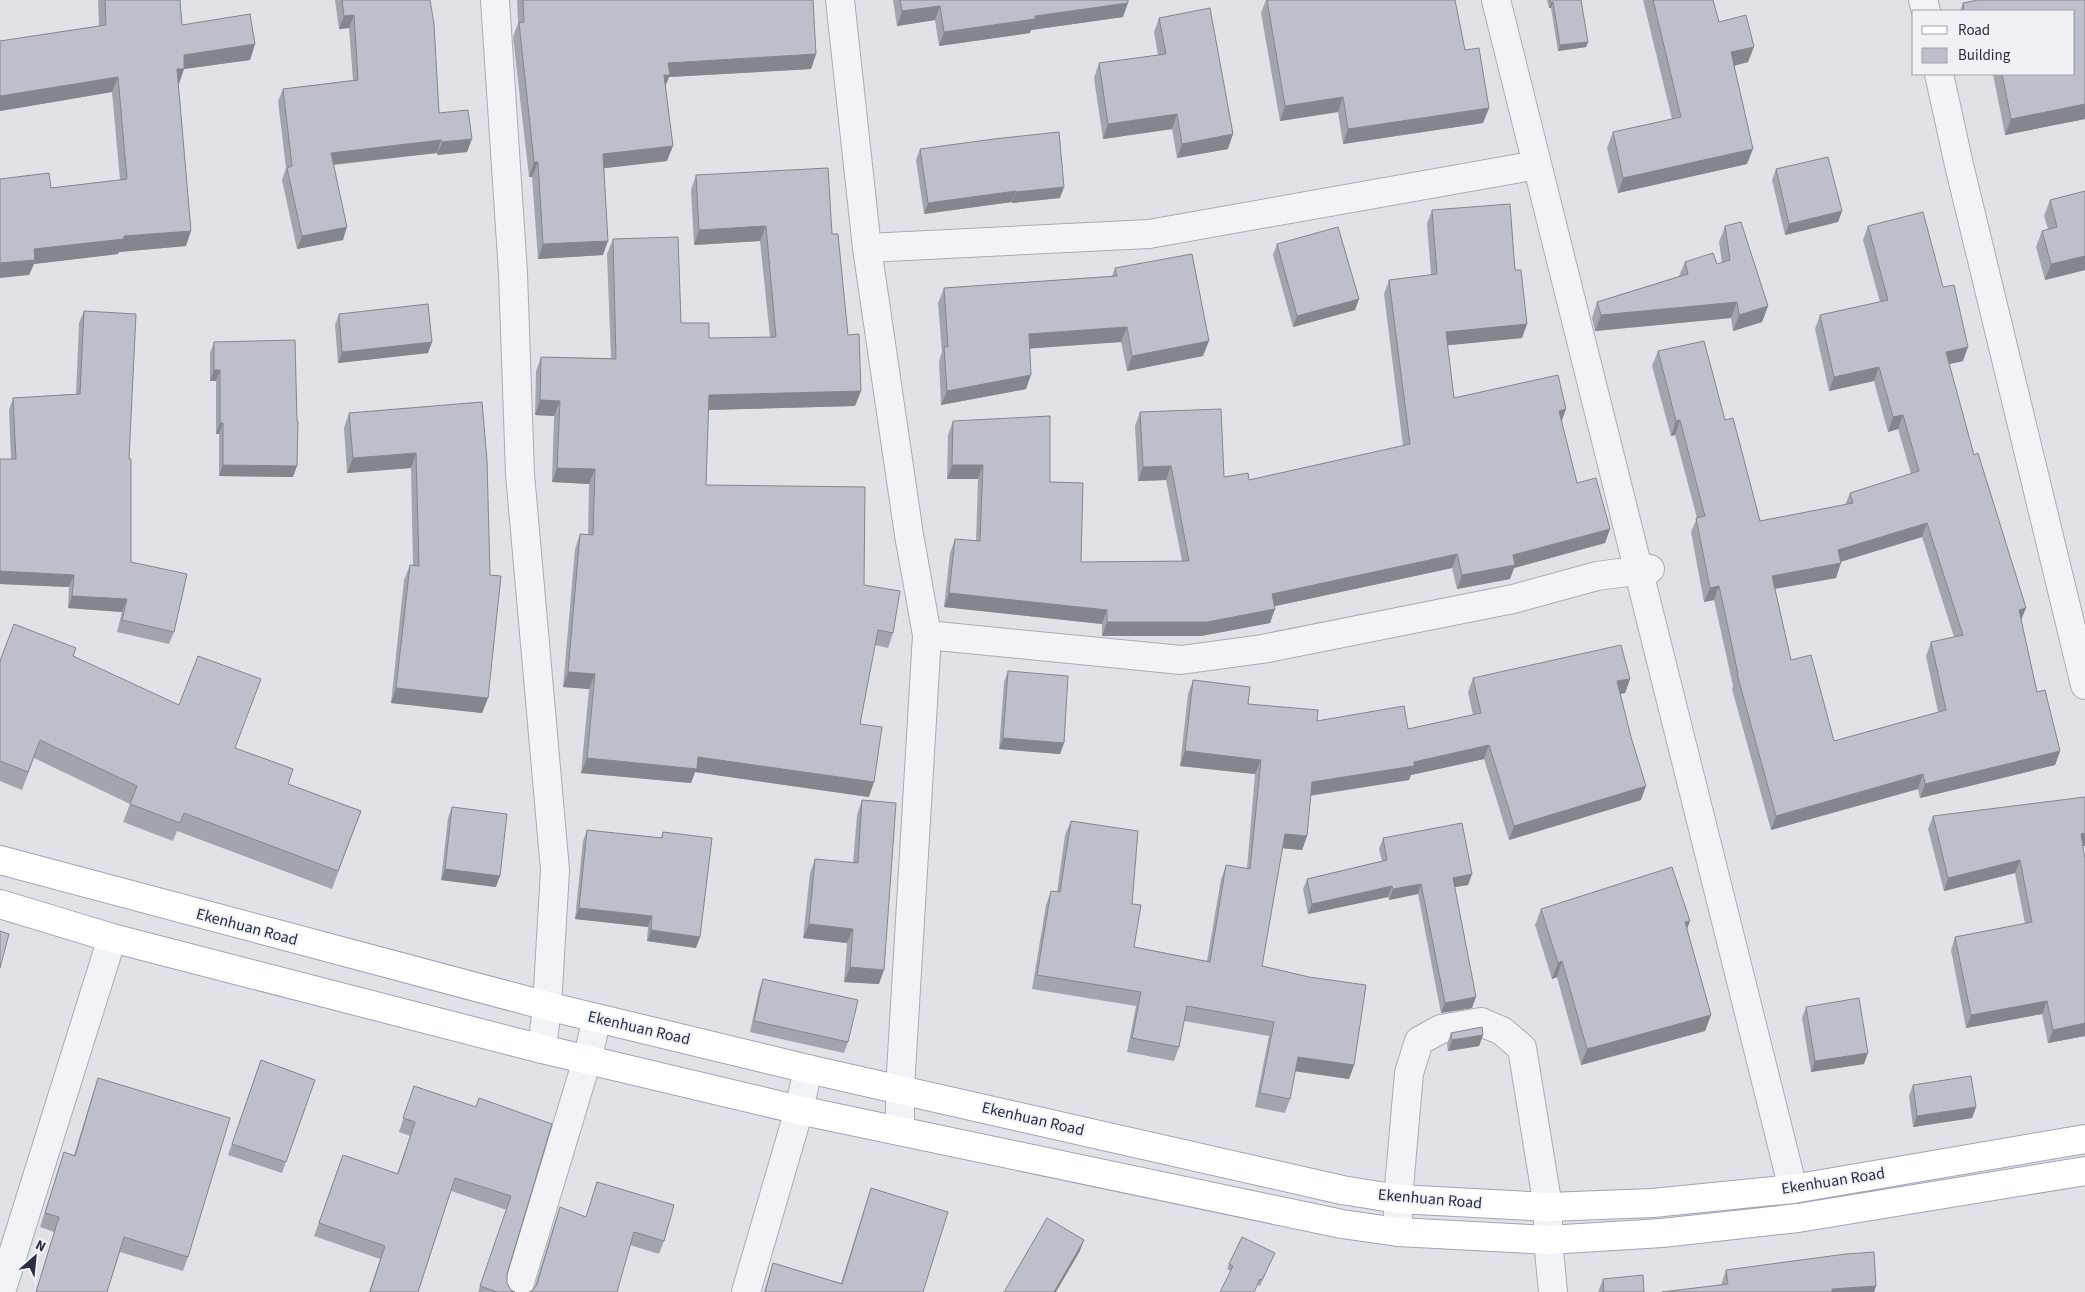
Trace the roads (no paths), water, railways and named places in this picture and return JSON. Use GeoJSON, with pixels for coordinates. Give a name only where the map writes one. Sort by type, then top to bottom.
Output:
{"type":"FeatureCollection","features":[{"type":"Feature","properties":{"kind":"main road","name":"Ekenhuan Road"},"geometry":{"type":"LineString","coordinates":[[0,860],[547,1006],[808,1068],[1342,1190],[1398,1199],[1548,1207],[1653,1203],[1793,1188],[2085,1139]]}},
{"type":"Feature","properties":{"kind":"main road","name":"Ekenhuan Road"},"geometry":{"type":"LineString","coordinates":[[0,904],[112,938],[542,1049],[799,1110],[1342,1224],[1398,1232],[1548,1240],[1662,1233],[1798,1218],[2085,1171]]}},
{"type":"Feature","properties":{"kind":"street"},"geometry":{"type":"LineString","coordinates":[[495,0],[513,273],[520,474],[555,870],[547,1006],[542,1049]]}},
{"type":"Feature","properties":{"kind":"street"},"geometry":{"type":"LineString","coordinates":[[840,0],[867,248],[909,535],[927,635],[900,1089],[900,1131]]}},
{"type":"Feature","properties":{"kind":"street"},"geometry":{"type":"LineString","coordinates":[[1496,0],[1793,1188]]}},
{"type":"Feature","properties":{"kind":"street"},"geometry":{"type":"LineString","coordinates":[[1939,75],[1959,164],[2084,673]]}},
{"type":"Feature","properties":{"kind":"street"},"geometry":{"type":"LineString","coordinates":[[867,248],[1149,234],[1537,165]]}},
{"type":"Feature","properties":{"kind":"street"},"geometry":{"type":"LineString","coordinates":[[927,635],[1182,660],[1262,649],[1513,599],[1597,576],[1650,569]]}},
{"type":"Feature","properties":{"kind":"street"},"geometry":{"type":"LineString","coordinates":[[1,1292],[112,938]]}},
{"type":"Feature","properties":{"kind":"street"},"geometry":{"type":"LineString","coordinates":[[517,1292],[587,1060],[597,1018]]}},
{"type":"Feature","properties":{"kind":"street"},"geometry":{"type":"LineString","coordinates":[[1398,1232],[1398,1199],[1409,1073],[1419,1041],[1441,1029],[1481,1022],[1502,1032],[1522,1048],[1548,1207],[1548,1240],[1553,1292]]}},
{"type":"Feature","properties":{"kind":"street"},"geometry":{"type":"LineString","coordinates":[[746,1292],[799,1110],[808,1068]]}}]}
